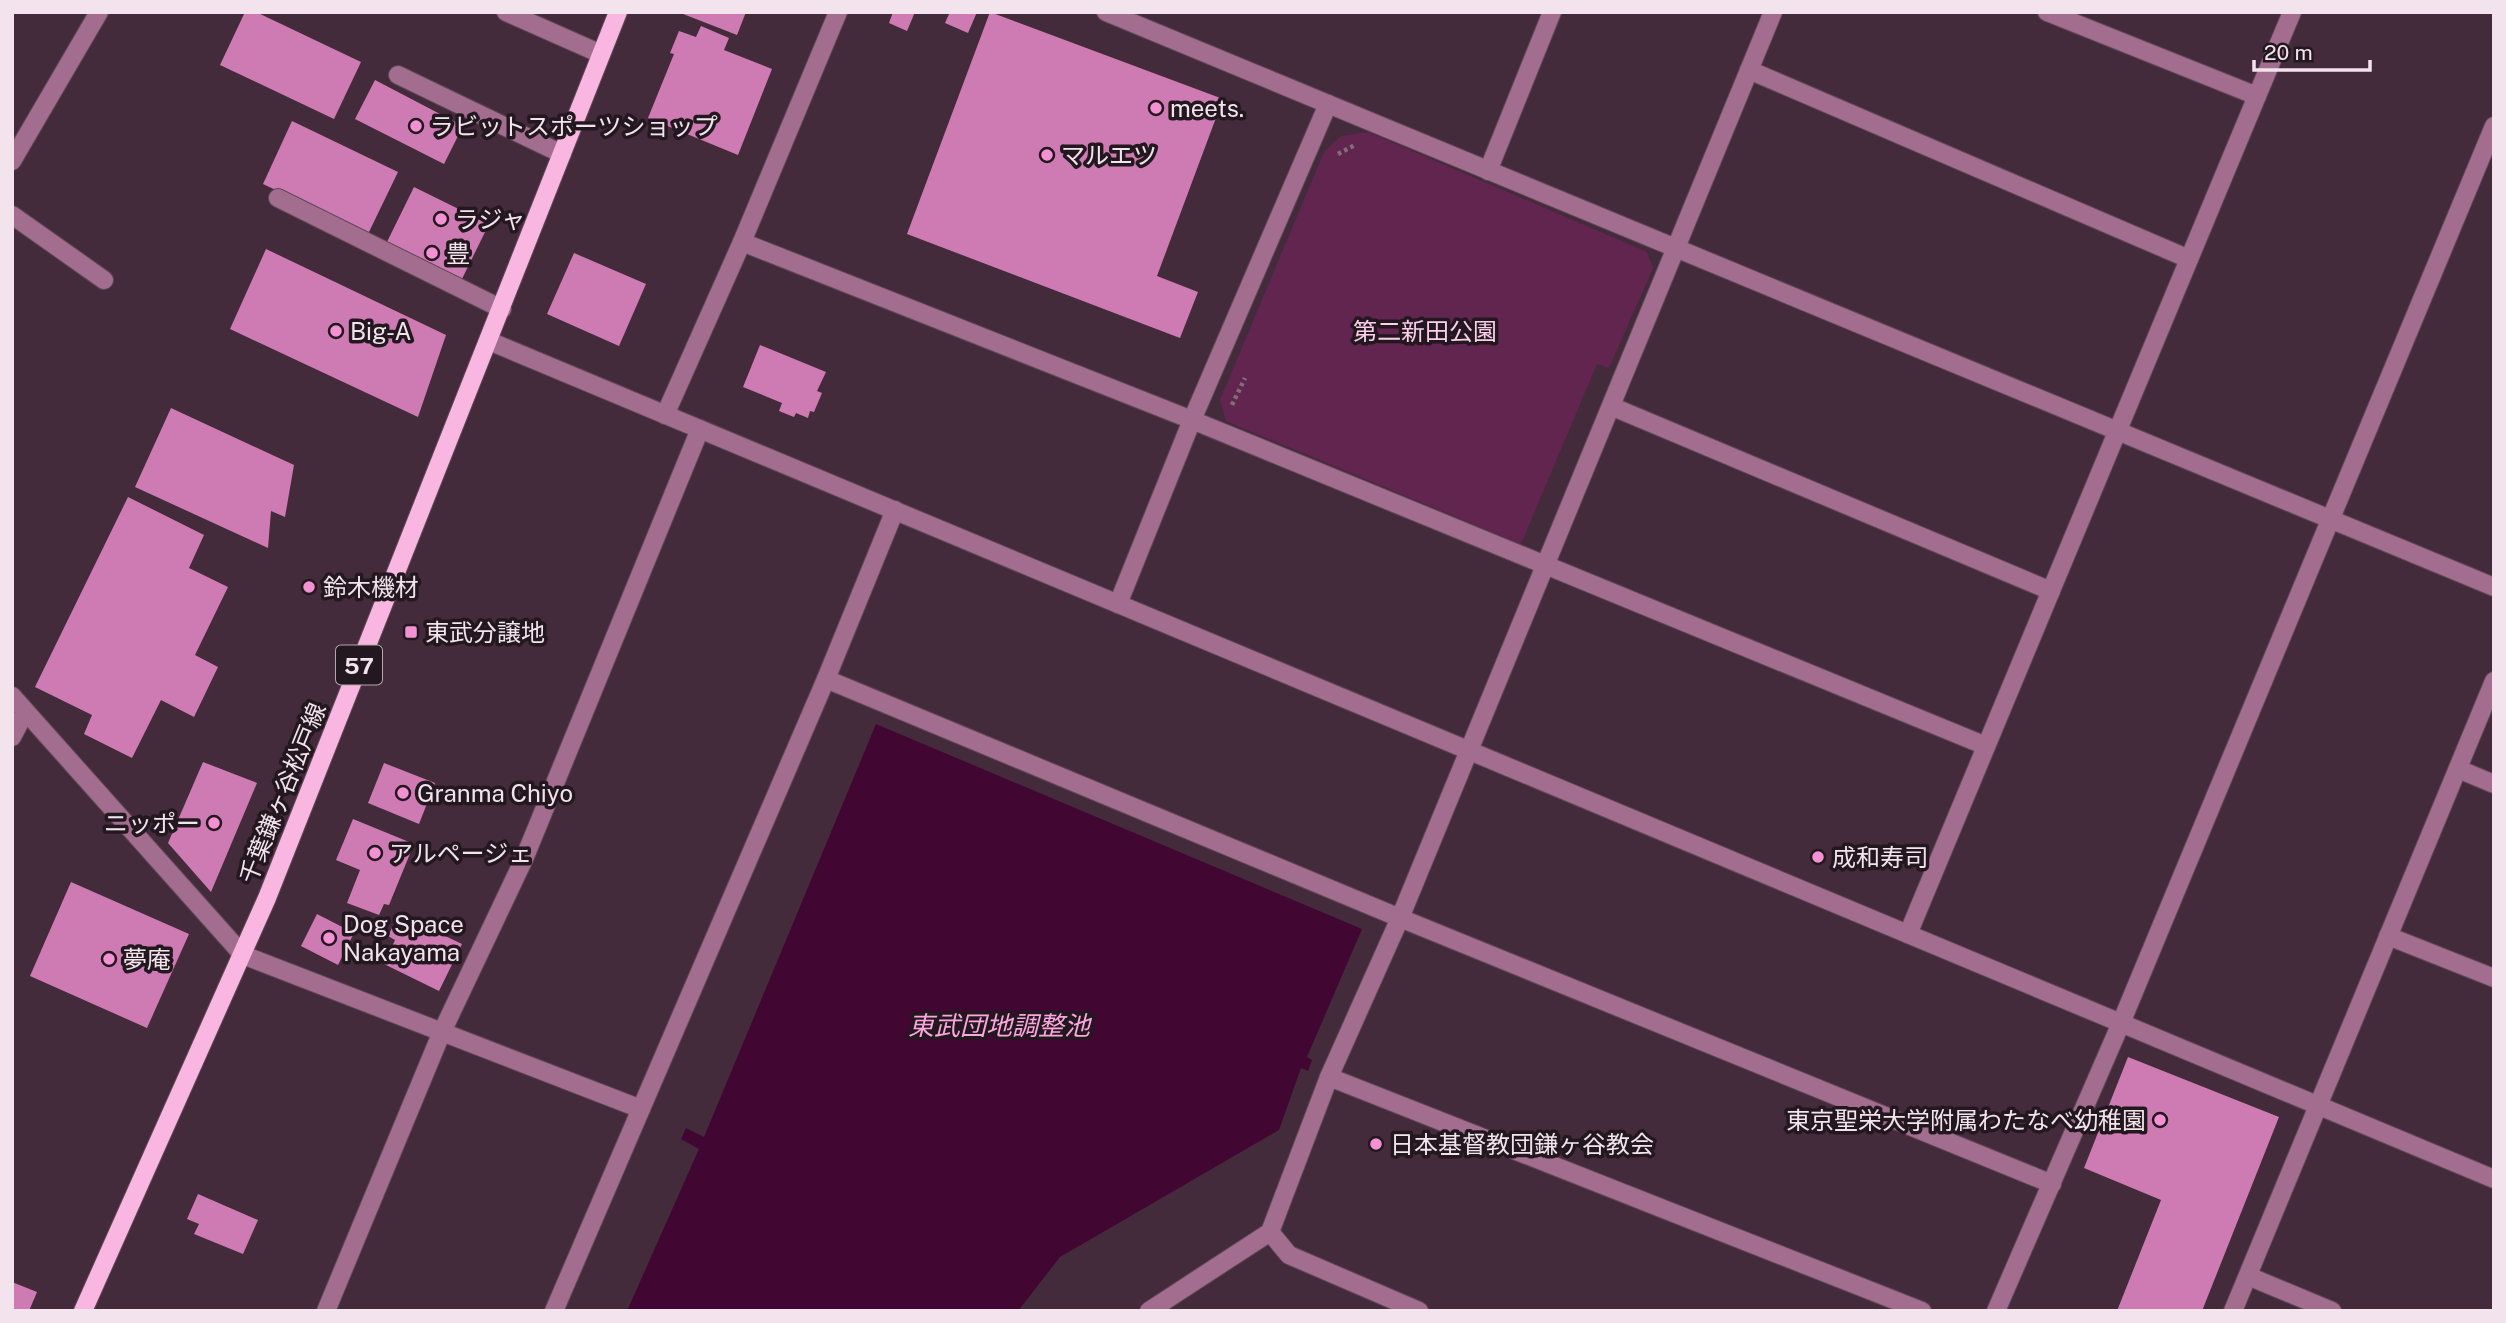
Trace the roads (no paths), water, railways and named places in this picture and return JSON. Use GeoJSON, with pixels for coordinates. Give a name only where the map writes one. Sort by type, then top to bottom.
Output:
{"type":"FeatureCollection","features":[{"type":"Feature","properties":{"kind":"main road","name":"千葉鎌ヶ谷松戸線"},"geometry":{"type":"LineString","coordinates":[[83,1311],[243,955],[618,12]]}},
{"type":"Feature","properties":{"kind":"street"},"geometry":{"type":"LineString","coordinates":[[12,161],[99,12]]}},
{"type":"Feature","properties":{"kind":"street"},"geometry":{"type":"LineString","coordinates":[[506,12],[601,54]]}},
{"type":"Feature","properties":{"kind":"street"},"geometry":{"type":"LineString","coordinates":[[665,415],[742,242],[838,12]]}},
{"type":"Feature","properties":{"kind":"street"},"geometry":{"type":"LineString","coordinates":[[1106,12],[2494,587]]}},
{"type":"Feature","properties":{"kind":"street"},"geometry":{"type":"LineString","coordinates":[[1488,171],[1552,12]]}},
{"type":"Feature","properties":{"kind":"street"},"geometry":{"type":"LineString","coordinates":[[1149,1311],[1270,1233],[1329,1077],[1400,918],[1544,565],[1613,407],[1773,12]]}},
{"type":"Feature","properties":{"kind":"street"},"geometry":{"type":"LineString","coordinates":[[2047,12],[2257,96]]}},
{"type":"Feature","properties":{"kind":"street"},"geometry":{"type":"LineString","coordinates":[[1908,934],[2292,12]]}},
{"type":"Feature","properties":{"kind":"street"},"geometry":{"type":"LineString","coordinates":[[1749,70],[2189,259]]}},
{"type":"Feature","properties":{"kind":"street"},"geometry":{"type":"LineString","coordinates":[[398,75],[562,154]]}},
{"type":"Feature","properties":{"kind":"street"},"geometry":{"type":"LineString","coordinates":[[1118,604],[1192,420],[1328,104]]}},
{"type":"Feature","properties":{"kind":"street"},"geometry":{"type":"LineString","coordinates":[[1996,1311],[2121,1023],[2332,521],[2494,126]]}},
{"type":"Feature","properties":{"kind":"street"},"geometry":{"type":"LineString","coordinates":[[278,198],[502,309]]}},
{"type":"Feature","properties":{"kind":"street"},"geometry":{"type":"LineString","coordinates":[[12,215],[104,280]]}},
{"type":"Feature","properties":{"kind":"street"},"geometry":{"type":"LineString","coordinates":[[742,242],[1192,420],[1986,746]]}},
{"type":"Feature","properties":{"kind":"street"},"geometry":{"type":"LineString","coordinates":[[489,341],[2494,1179]]}},
{"type":"Feature","properties":{"kind":"street"},"geometry":{"type":"LineString","coordinates":[[1613,407],[2051,591]]}},
{"type":"Feature","properties":{"kind":"street"},"geometry":{"type":"LineString","coordinates":[[326,1311],[442,1034],[524,859],[700,429]]}},
{"type":"Feature","properties":{"kind":"street"},"geometry":{"type":"LineString","coordinates":[[554,1311],[827,679],[895,510]]}},
{"type":"Feature","properties":{"kind":"street"},"geometry":{"type":"LineString","coordinates":[[827,679],[1400,918],[2052,1184]]}},
{"type":"Feature","properties":{"kind":"street"},"geometry":{"type":"LineString","coordinates":[[2234,1311],[2494,681]]}},
{"type":"Feature","properties":{"kind":"street"},"geometry":{"type":"LineString","coordinates":[[12,696],[243,955],[641,1109]]}},
{"type":"Feature","properties":{"kind":"street"},"geometry":{"type":"LineString","coordinates":[[12,737],[25,712]]}},
{"type":"Feature","properties":{"kind":"street"},"geometry":{"type":"LineString","coordinates":[[2458,769],[2494,784]]}},
{"type":"Feature","properties":{"kind":"street"},"geometry":{"type":"LineString","coordinates":[[2388,936],[2494,978]]}},
{"type":"Feature","properties":{"kind":"street"},"geometry":{"type":"LineString","coordinates":[[1329,1077],[1922,1311]]}},
{"type":"Feature","properties":{"kind":"street"},"geometry":{"type":"LineString","coordinates":[[1270,1233],[1289,1255],[1419,1311]]}},
{"type":"Feature","properties":{"kind":"street"},"geometry":{"type":"LineString","coordinates":[[2248,1276],[2333,1311]]}},
{"type":"Feature","properties":{"kind":"water","name":"東武団地調整池"},"geometry":{"type":"Polygon","coordinates":[[[876,724],[1362,929],[1307,1057],[1312,1060],[1308,1071],[1301,1068],[1279,1130],[1060,1257],[1018,1311],[627,1311],[699,1149],[681,1139],[686,1128],[704,1137],[876,724]]]}},
{"type":"Feature","properties":{"kind":"place","name":"meets."},"geometry":{"type":"Point","coordinates":[1156,108]}},
{"type":"Feature","properties":{"kind":"place","name":"ラビットスポーツショップ"},"geometry":{"type":"Point","coordinates":[416,126]}},
{"type":"Feature","properties":{"kind":"place","name":"マルエツ"},"geometry":{"type":"Point","coordinates":[1047,155]}},
{"type":"Feature","properties":{"kind":"place","name":"ラジャ"},"geometry":{"type":"Point","coordinates":[441,219]}},
{"type":"Feature","properties":{"kind":"place","name":"豊"},"geometry":{"type":"Point","coordinates":[432,253]}},
{"type":"Feature","properties":{"kind":"place","name":"Big-A"},"geometry":{"type":"Point","coordinates":[336,331]}},
{"type":"Feature","properties":{"kind":"place","name":"鈴木機材"},"geometry":{"type":"Point","coordinates":[309,587]}},
{"type":"Feature","properties":{"kind":"place","name":"東武分譲地"},"geometry":{"type":"Point","coordinates":[411,632]}},
{"type":"Feature","properties":{"kind":"place","name":"Granma Chiyo"},"geometry":{"type":"Point","coordinates":[403,793]}},
{"type":"Feature","properties":{"kind":"place","name":"ニッポー"},"geometry":{"type":"Point","coordinates":[214,823]}},
{"type":"Feature","properties":{"kind":"place","name":"アルページェ"},"geometry":{"type":"Point","coordinates":[375,853]}},
{"type":"Feature","properties":{"kind":"place","name":"成和寿司"},"geometry":{"type":"Point","coordinates":[1818,857]}},
{"type":"Feature","properties":{"kind":"place","name":"Dog Space Nakayama"},"geometry":{"type":"Point","coordinates":[329,938]}},
{"type":"Feature","properties":{"kind":"place","name":"夢庵"},"geometry":{"type":"Point","coordinates":[109,959]}},
{"type":"Feature","properties":{"kind":"place","name":"東京聖栄大学附属わたなべ幼稚園"},"geometry":{"type":"Point","coordinates":[2160,1120]}},
{"type":"Feature","properties":{"kind":"place","name":"日本基督教団鎌ヶ谷教会"},"geometry":{"type":"Point","coordinates":[1376,1144]}},
{"type":"Feature","properties":{"kind":"park label","name":"第二新田公園"},"geometry":{"type":"Point","coordinates":[1425,331]}}]}
